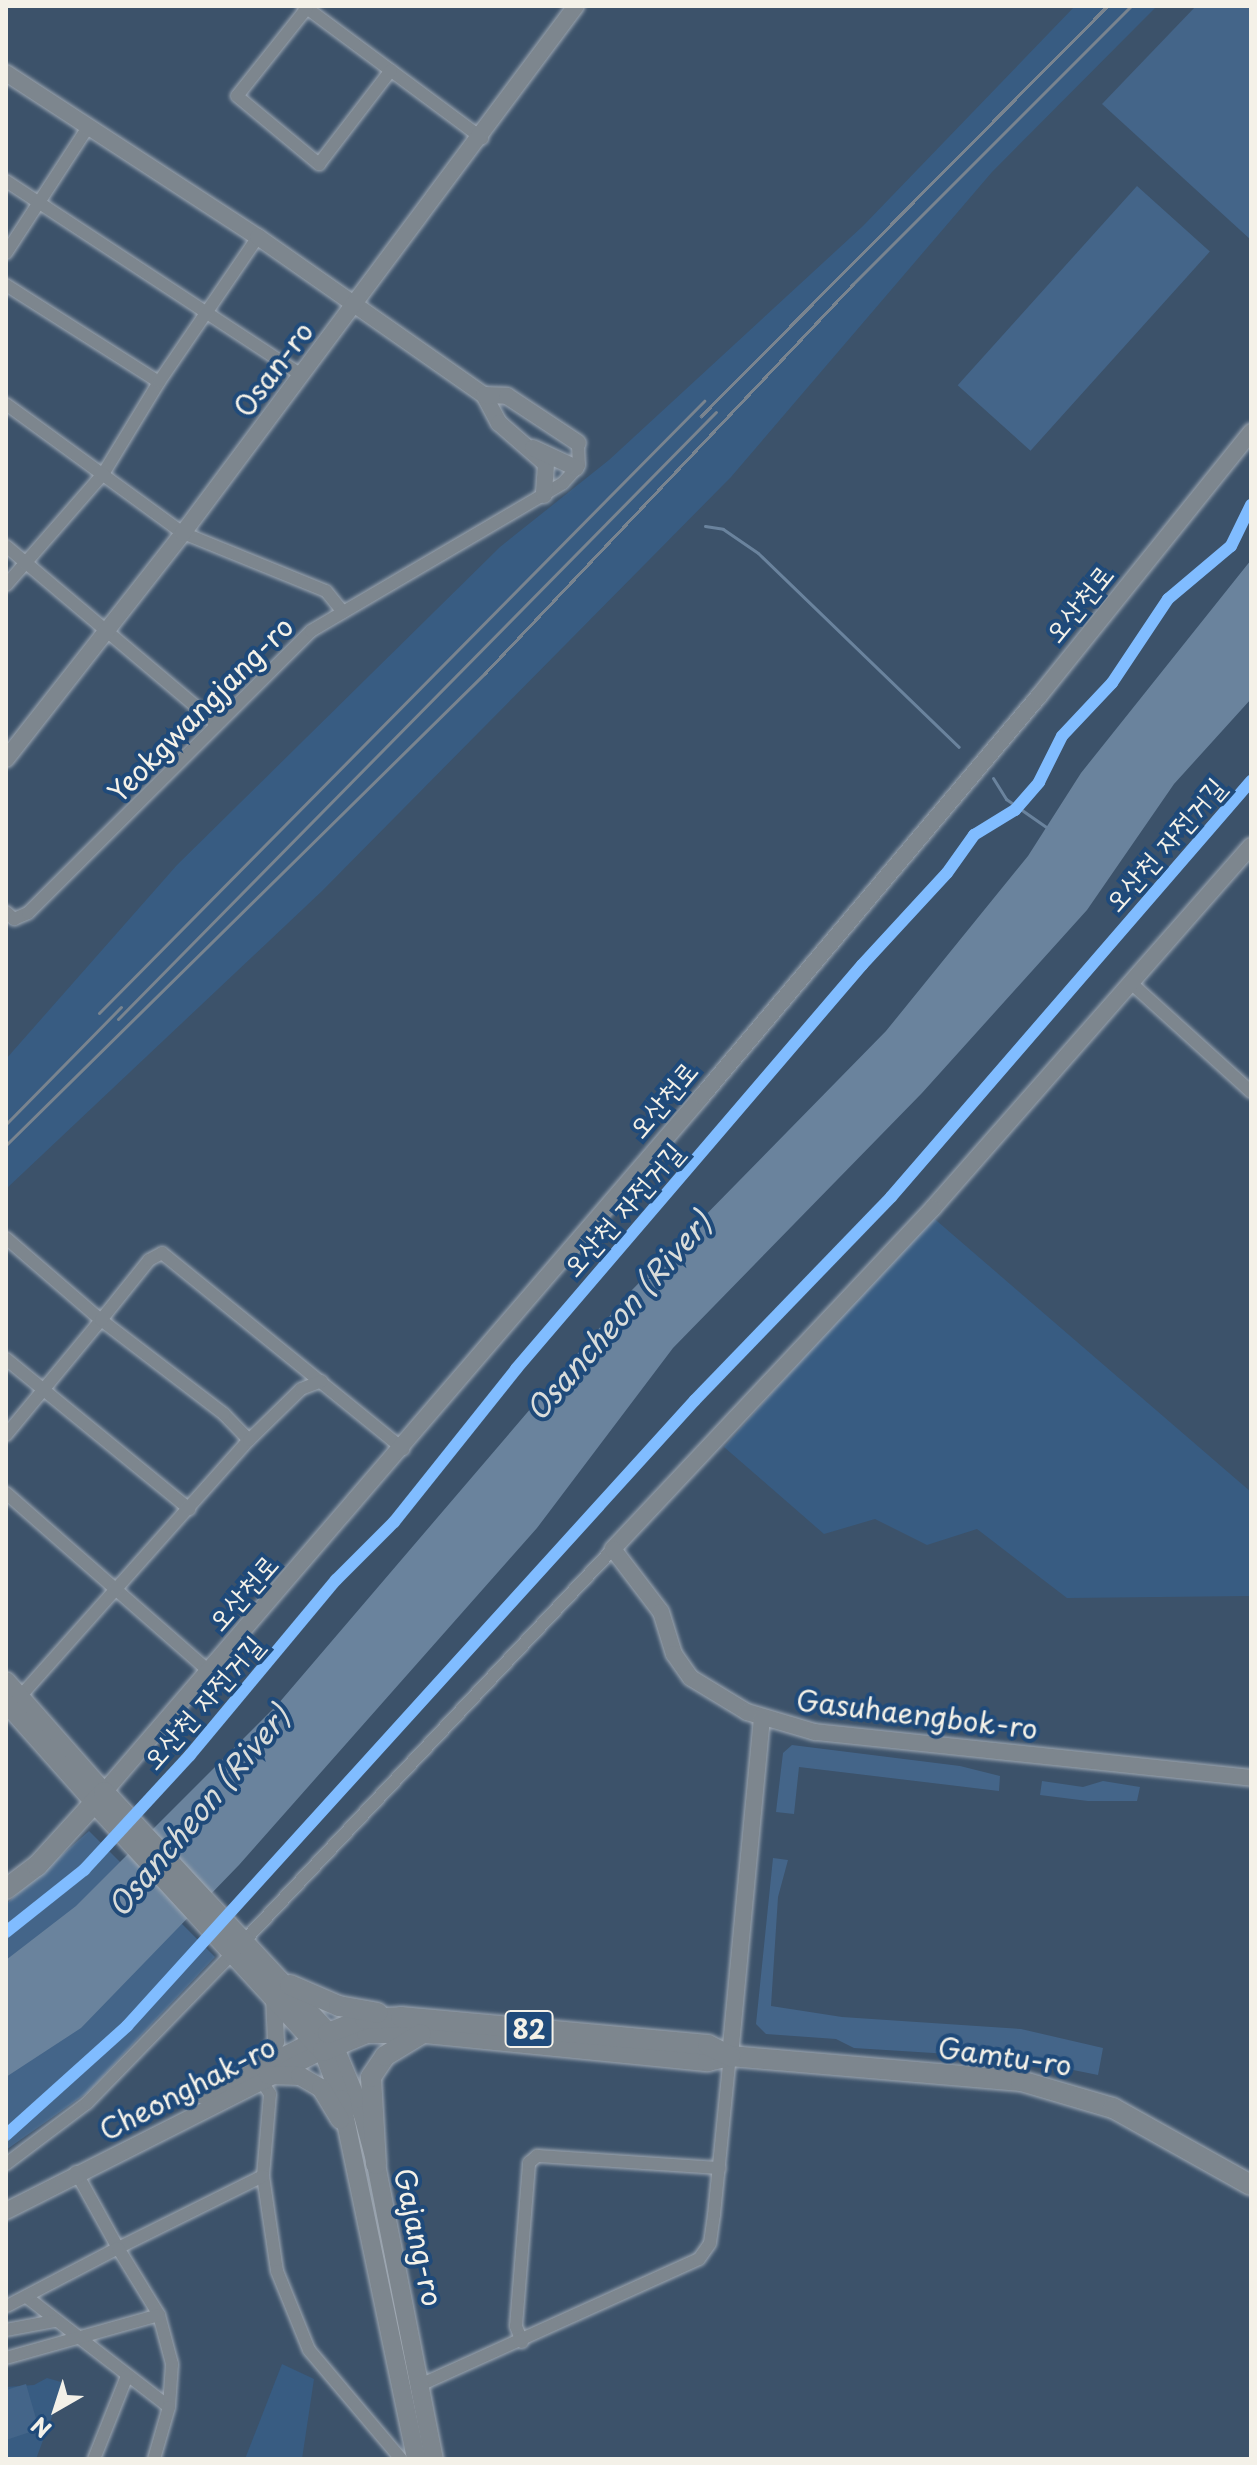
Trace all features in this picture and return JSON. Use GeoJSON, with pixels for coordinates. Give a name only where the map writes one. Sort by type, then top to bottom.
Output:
{"type":"FeatureCollection","features":[{"type":"Feature","properties":{"kind":"main road"},"geometry":{"type":"LineString","coordinates":[[6,1681],[11,1704],[325,2042]]}},
{"type":"Feature","properties":{"kind":"main road","name":"오산천로"},"geometry":{"type":"LineString","coordinates":[[6,1889],[37,1866],[103,1801]]}},
{"type":"Feature","properties":{"kind":"main road"},"geometry":{"type":"LineString","coordinates":[[278,1988],[339,2006],[401,2017]]}},
{"type":"Feature","properties":{"kind":"main road","name":"Gamtu-ro"},"geometry":{"type":"LineString","coordinates":[[325,2042],[365,2019],[401,2017],[708,2045],[730,2056]]}},
{"type":"Feature","properties":{"kind":"main road","name":"Gamtu-ro"},"geometry":{"type":"LineString","coordinates":[[325,2042],[367,2033],[425,2033],[708,2061],[730,2056],[1047,2086],[1113,2108],[1251,2185]]}},
{"type":"Feature","properties":{"kind":"main road"},"geometry":{"type":"LineString","coordinates":[[376,2164],[371,2077],[385,2056],[425,2033]]}},
{"type":"Feature","properties":{"kind":"main road","name":"Gajang-ro"},"geometry":{"type":"LineString","coordinates":[[325,2042],[352,2150],[416,2459]]}},
{"type":"Feature","properties":{"kind":"main road","name":"Gajang-ro"},"geometry":{"type":"LineString","coordinates":[[325,2042],[363,2115],[376,2164],[434,2459]]}},
{"type":"Feature","properties":{"kind":"main road"},"geometry":{"type":"LineString","coordinates":[[262,2073],[300,2076],[321,2088],[352,2150]]}},
{"type":"Feature","properties":{"kind":"street","name":"Osan-ro"},"geometry":{"type":"LineString","coordinates":[[6,759],[183,533],[482,138],[576,6]]}},
{"type":"Feature","properties":{"kind":"street"},"geometry":{"type":"LineString","coordinates":[[391,70],[319,164],[237,96],[306,7],[391,70],[482,138]]}},
{"type":"Feature","properties":{"kind":"street"},"geometry":{"type":"LineString","coordinates":[[6,73],[258,237],[484,395],[499,423],[533,448],[576,468],[582,452],[578,443],[507,396],[484,395]]}},
{"type":"Feature","properties":{"kind":"street"},"geometry":{"type":"LineString","coordinates":[[6,253],[88,127]]}},
{"type":"Feature","properties":{"kind":"street"},"geometry":{"type":"LineString","coordinates":[[6,181],[301,375]]}},
{"type":"Feature","properties":{"kind":"street"},"geometry":{"type":"LineString","coordinates":[[6,585],[103,474],[159,382],[258,237]]}},
{"type":"Feature","properties":{"kind":"street"},"geometry":{"type":"LineString","coordinates":[[6,285],[159,382]]}},
{"type":"Feature","properties":{"kind":"street"},"geometry":{"type":"LineString","coordinates":[[6,404],[183,533],[326,591],[343,612]]}},
{"type":"Feature","properties":{"kind":"street","name":"오산천로"},"geometry":{"type":"LineString","coordinates":[[103,1801],[1039,696],[1251,432]]}},
{"type":"Feature","properties":{"kind":"street"},"geometry":{"type":"LineString","coordinates":[[533,448],[546,464],[544,495]]}},
{"type":"Feature","properties":{"kind":"street","name":"Yeokgwangjang-ro"},"geometry":{"type":"LineString","coordinates":[[10,915],[28,913],[214,722],[311,631],[544,495],[576,468]]}},
{"type":"Feature","properties":{"kind":"street"},"geometry":{"type":"LineString","coordinates":[[6,546],[105,634],[214,722]]}},
{"type":"Feature","properties":{"kind":"street"},"geometry":{"type":"LineString","coordinates":[[6,2164],[87,2103],[235,1942],[613,1549],[933,1208],[1251,846]]}},
{"type":"Feature","properties":{"kind":"street"},"geometry":{"type":"LineString","coordinates":[[1131,983],[1251,1092]]}},
{"type":"Feature","properties":{"kind":"street"},"geometry":{"type":"LineString","coordinates":[[6,1238],[101,1320],[224,1414],[249,1440]]}},
{"type":"Feature","properties":{"kind":"street"},"geometry":{"type":"LineString","coordinates":[[6,1435],[149,1260],[162,1253],[403,1449]]}},
{"type":"Feature","properties":{"kind":"street"},"geometry":{"type":"LineString","coordinates":[[6,1359],[189,1509]]}},
{"type":"Feature","properties":{"kind":"street"},"geometry":{"type":"LineString","coordinates":[[11,1704],[119,1588],[249,1440],[301,1389],[322,1381]]}},
{"type":"Feature","properties":{"kind":"street"},"geometry":{"type":"LineString","coordinates":[[6,1493],[119,1588],[210,1672]]}},
{"type":"Feature","properties":{"kind":"street","name":"Gasuhaengbok-ro"},"geometry":{"type":"LineString","coordinates":[[613,1549],[661,1612],[674,1654],[691,1678],[762,1718],[815,1732],[1251,1778]]}},
{"type":"Feature","properties":{"kind":"street"},"geometry":{"type":"LineString","coordinates":[[420,2385],[522,2342],[699,2259],[710,2243],[720,2168],[762,1718]]}},
{"type":"Feature","properties":{"kind":"street"},"geometry":{"type":"LineString","coordinates":[[278,1988],[276,2042],[262,2073],[270,2094],[263,2176],[277,2271],[309,2350],[401,2459]]}},
{"type":"Feature","properties":{"kind":"street","name":"Cheonghak-ro"},"geometry":{"type":"LineString","coordinates":[[6,2211],[76,2172],[92,2155],[325,2042]]}},
{"type":"Feature","properties":{"kind":"street"},"geometry":{"type":"LineString","coordinates":[[522,2342],[516,2326],[529,2163],[537,2156],[720,2168]]}},
{"type":"Feature","properties":{"kind":"street"},"geometry":{"type":"LineString","coordinates":[[76,2172],[159,2315],[172,2364],[169,2407],[154,2459]]}},
{"type":"Feature","properties":{"kind":"street"},"geometry":{"type":"LineString","coordinates":[[7,2306],[263,2176]]}},
{"type":"Feature","properties":{"kind":"street"},"geometry":{"type":"LineString","coordinates":[[28,2298],[78,2341],[169,2407]]}},
{"type":"Feature","properties":{"kind":"street"},"geometry":{"type":"LineString","coordinates":[[6,2358],[78,2341],[159,2315]]}},
{"type":"Feature","properties":{"kind":"street"},"geometry":{"type":"LineString","coordinates":[[6,2330],[54,2321]]}},
{"type":"Feature","properties":{"kind":"street"},"geometry":{"type":"LineString","coordinates":[[94,2459],[127,2376]]}},
{"type":"Feature","properties":{"kind":"shaded area"},"geometry":{"type":"Polygon","coordinates":[[[1075,6],[1157,6],[992,172],[731,477],[322,891],[6,1189],[6,1059],[177,865],[500,547],[609,460],[863,226],[1075,6]]]}},
{"type":"Feature","properties":{"kind":"shaded area"},"geometry":{"type":"Polygon","coordinates":[[[1196,6],[1251,6],[1251,240],[1102,104],[1196,6]]]}},
{"type":"Feature","properties":{"kind":"shaded area"},"geometry":{"type":"Polygon","coordinates":[[[1137,186],[1210,252],[1031,451],[958,385],[1137,186]]]}},
{"type":"Feature","properties":{"kind":"shaded area"},"geometry":{"type":"Polygon","coordinates":[[[930,1215],[1251,1492],[1251,1596],[1067,1598],[977,1529],[927,1545],[875,1519],[824,1534],[724,1447],[930,1215]]]}},
{"type":"Feature","properties":{"kind":"shaded area"},"geometry":{"type":"Polygon","coordinates":[[[792,1745],[960,1766],[1000,1776],[999,1791],[799,1767],[794,1814],[776,1812],[783,1753],[792,1745]]]}},
{"type":"Feature","properties":{"kind":"shaded area"},"geometry":{"type":"Polygon","coordinates":[[[1042,1781],[1083,1787],[1103,1781],[1140,1787],[1137,1801],[1088,1801],[1040,1795],[1042,1781]]]}},
{"type":"Feature","properties":{"kind":"shaded area"},"geometry":{"type":"Polygon","coordinates":[[[89,1831],[215,1957],[87,2093],[6,2150],[6,1904],[89,1831]]]}},
{"type":"Feature","properties":{"kind":"shaded area"},"geometry":{"type":"Polygon","coordinates":[[[773,1858],[788,1860],[778,1897],[771,2006],[842,2017],[1021,2029],[1103,2048],[1098,2075],[1013,2058],[854,2048],[836,2039],[766,2034],[756,2024],[773,1858]]]}},
{"type":"Feature","properties":{"kind":"shaded area"},"geometry":{"type":"Polygon","coordinates":[[[282,2364],[314,2379],[302,2459],[245,2459],[282,2364]]]}},
{"type":"Feature","properties":{"kind":"shaded area"},"geometry":{"type":"Polygon","coordinates":[[[47,2378],[61,2382],[62,2390],[36,2459],[6,2459],[6,2387],[34,2385],[47,2378]]]}},
{"type":"Feature","properties":{"kind":"shaded area"},"geometry":{"type":"Polygon","coordinates":[[[26,2384],[39,2429],[6,2440],[6,2390],[26,2384]]]}},
{"type":"Feature","properties":{"kind":"water","name":"Osancheon (River)"},"geometry":{"type":"Polygon","coordinates":[[[1251,560],[1251,699],[1174,784],[1087,910],[922,1093],[673,1348],[537,1528],[239,1865],[81,2028],[6,2077],[6,1960],[76,1906],[278,1704],[632,1290],[886,1031],[1028,856],[1081,773],[1251,560]]]}},
{"type":"Feature","properties":{"kind":"waterway"},"geometry":{"type":"LineString","coordinates":[[705,526],[723,529],[758,553],[959,747]]}},
{"type":"Feature","properties":{"kind":"waterway"},"geometry":{"type":"LineString","coordinates":[[993,778],[1006,799],[1049,829]]}},
{"type":"Feature","properties":{"kind":"railway"},"geometry":{"type":"LineString","coordinates":[[701,416],[1107,6]]}},
{"type":"Feature","properties":{"kind":"railway"},"geometry":{"type":"LineString","coordinates":[[6,1145],[485,673],[853,284],[1131,6]]}},
{"type":"Feature","properties":{"kind":"railway"},"geometry":{"type":"LineString","coordinates":[[99,1013],[704,401]]}},
{"type":"Feature","properties":{"kind":"railway"},"geometry":{"type":"LineString","coordinates":[[118,1019],[716,412]]}},
{"type":"Feature","properties":{"kind":"railway"},"geometry":{"type":"LineString","coordinates":[[6,1124],[121,1007]]}},
{"type":"Feature","properties":{"kind":"cycle path","name":"오산천 자전거길"},"geometry":{"type":"LineString","coordinates":[[6,1932],[84,1870],[190,1755],[336,1580],[394,1522],[516,1369],[862,965],[947,873],[974,835],[1015,810],[1039,782],[1062,736],[1112,683],[1168,599],[1231,546],[1251,505]]}},
{"type":"Feature","properties":{"kind":"cycle path","name":"오산천 자전거길"},"geometry":{"type":"LineString","coordinates":[[6,2135],[127,2026],[695,1400],[891,1197],[1251,781]]}}]}
